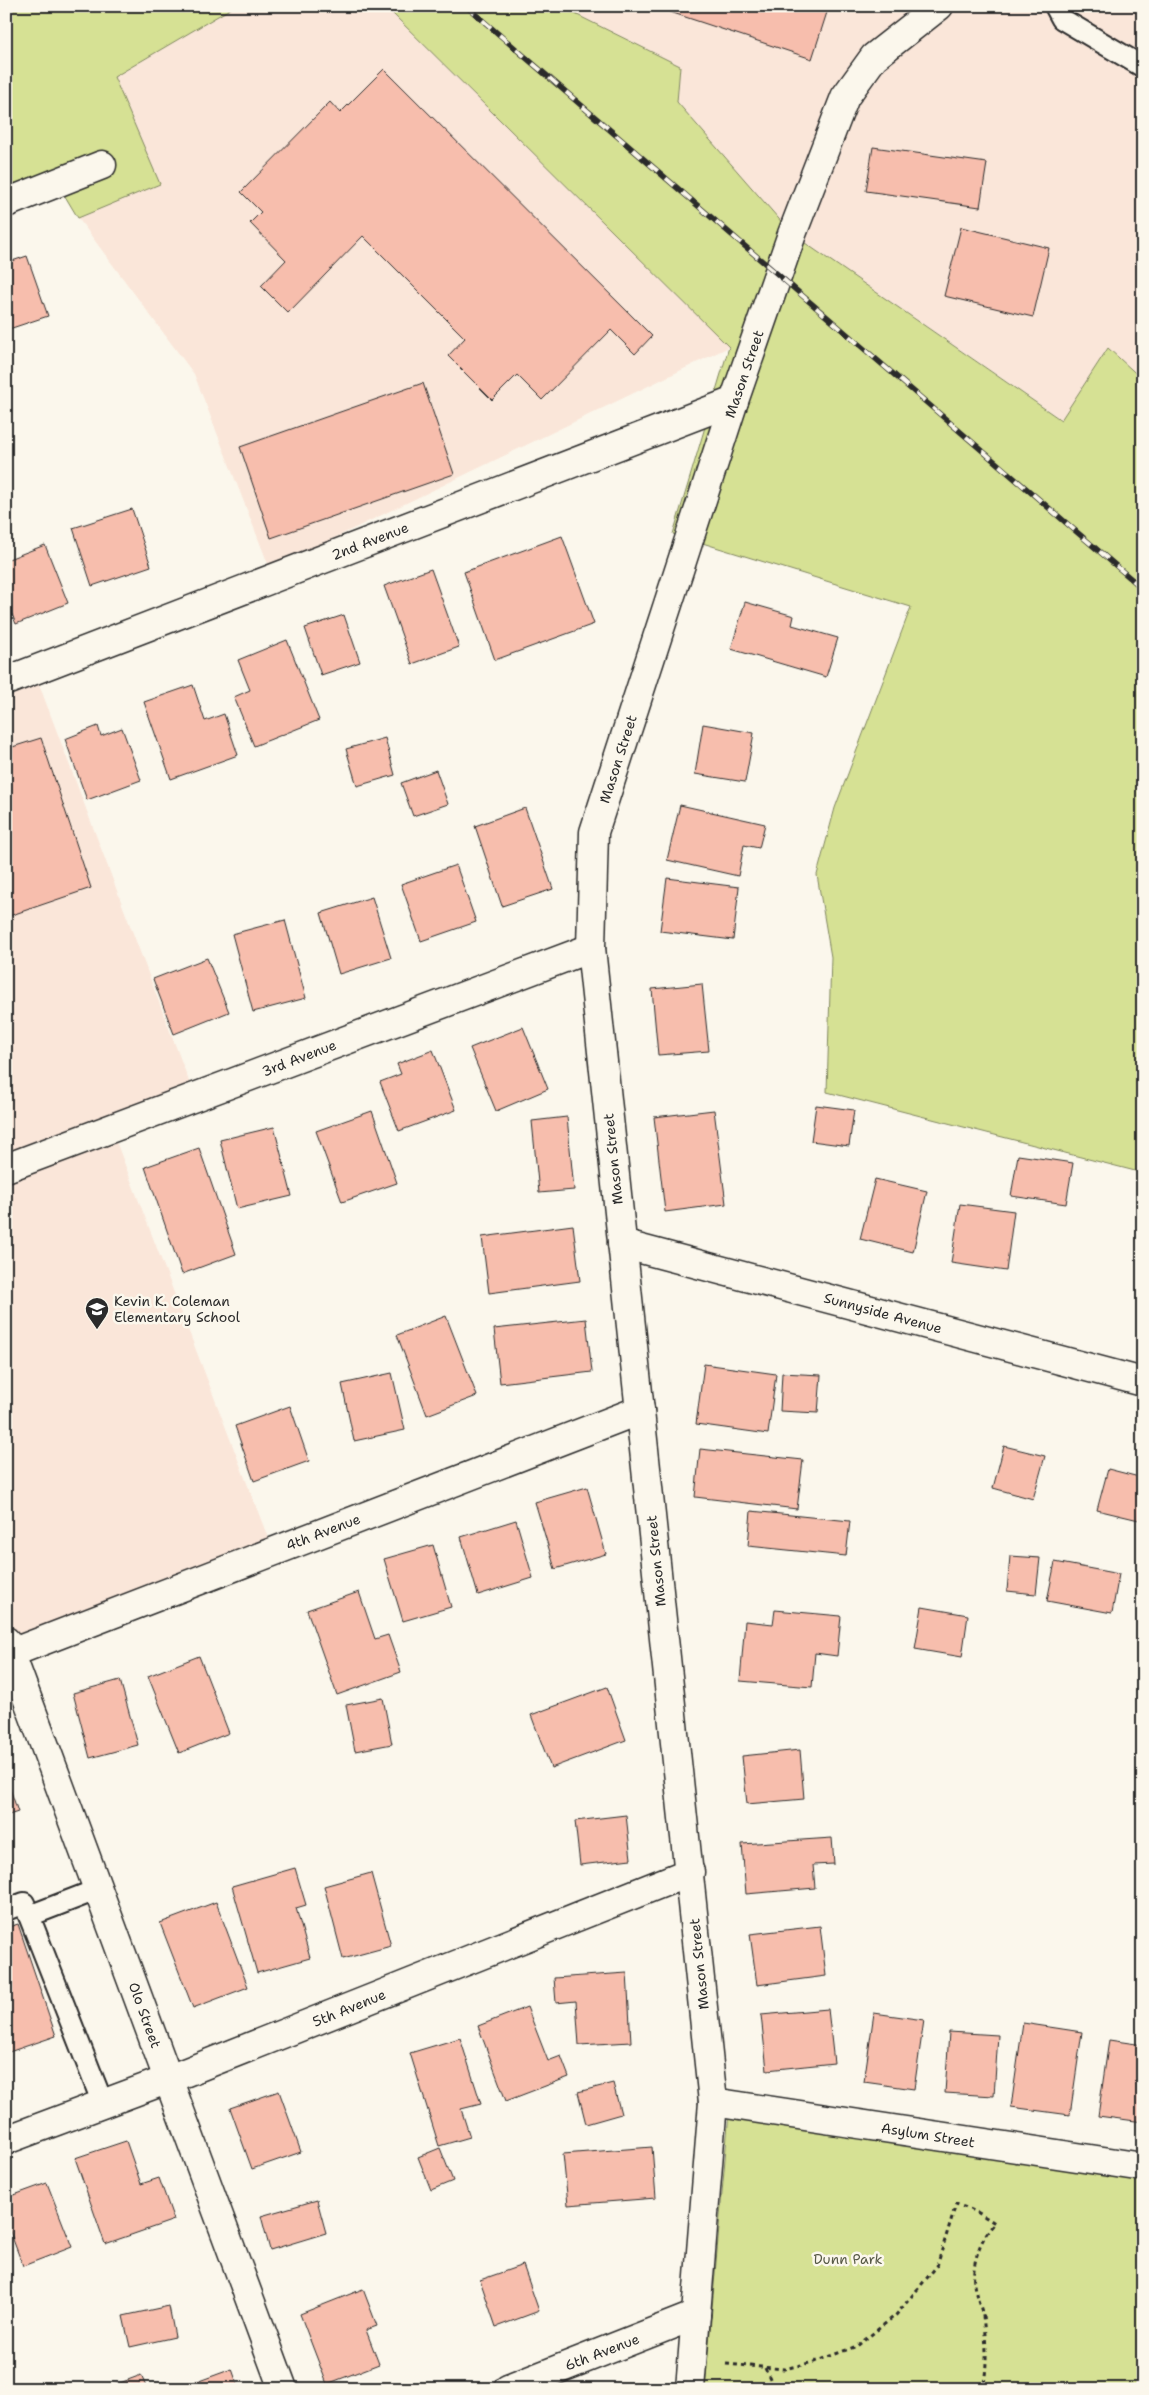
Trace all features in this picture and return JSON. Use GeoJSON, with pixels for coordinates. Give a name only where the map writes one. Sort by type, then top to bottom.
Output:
{"type":"FeatureCollection","features":[{"type":"Feature","properties":{"kind":"street","name":"Mason Street"},"geometry":{"type":"LineString","coordinates":[[690,2389],[713,2102],[591,948],[594,832],[734,401],[792,234],[845,98],[874,57],[939,6]]}},
{"type":"Feature","properties":{"kind":"street"},"geometry":{"type":"LineString","coordinates":[[6,202],[102,165]]}},
{"type":"Feature","properties":{"kind":"street","name":"2nd Avenue"},"geometry":{"type":"LineString","coordinates":[[6,681],[734,401]]}},
{"type":"Feature","properties":{"kind":"street","name":"3rd Avenue"},"geometry":{"type":"LineString","coordinates":[[6,1168],[591,948]]}},
{"type":"Feature","properties":{"kind":"street","name":"Sunnyside Avenue"},"geometry":{"type":"LineString","coordinates":[[622,1244],[1143,1382]]}},
{"type":"Feature","properties":{"kind":"street","name":"4th Avenue"},"geometry":{"type":"LineString","coordinates":[[8,1650],[640,1410]]}},
{"type":"Feature","properties":{"kind":"street","name":"Olo Street"},"geometry":{"type":"LineString","coordinates":[[8,1650],[99,1889],[283,2389]]}},
{"type":"Feature","properties":{"kind":"street","name":"5th Avenue"},"geometry":{"type":"LineString","coordinates":[[6,2140],[169,2079],[690,1872]]}},
{"type":"Feature","properties":{"kind":"street","name":"Asylum Street"},"geometry":{"type":"LineString","coordinates":[[713,2102],[1143,2167]]}},
{"type":"Feature","properties":{"kind":"street","name":"6th Avenue"},"geometry":{"type":"LineString","coordinates":[[508,2389],[696,2315]]}},
{"type":"Feature","properties":{"kind":"lane"},"geometry":{"type":"LineString","coordinates":[[1055,6],[1062,18],[1143,67]]}},
{"type":"Feature","properties":{"kind":"lane"},"geometry":{"type":"LineString","coordinates":[[29,1916],[99,1889]]}},
{"type":"Feature","properties":{"kind":"lane"},"geometry":{"type":"LineString","coordinates":[[6,1910],[24,1903],[103,2104]]}},
{"type":"Feature","properties":{"kind":"path"},"geometry":{"type":"LineString","coordinates":[[723,2363],[784,2369],[814,2362],[857,2346],[896,2315],[937,2266],[956,2204],[977,2212],[995,2223],[985,2234],[975,2264],[974,2288],[982,2313],[986,2341],[986,2369],[983,2389]]}},
{"type":"Feature","properties":{"kind":"path"},"geometry":{"type":"LineString","coordinates":[[765,2368],[775,2389]]}},
{"type":"Feature","properties":{"kind":"shaded area"},"geometry":{"type":"Polygon","coordinates":[[[235,6],[385,6],[729,347],[270,569],[194,374],[78,218],[159,184],[113,77],[235,6]]]}},
{"type":"Feature","properties":{"kind":"shaded area"},"geometry":{"type":"Polygon","coordinates":[[[559,6],[1143,6],[1143,380],[1108,348],[1062,420],[792,234],[677,102],[680,66],[559,6]]]}},
{"type":"Feature","properties":{"kind":"shaded area","name":"Kevin K. Coleman Elementary School"},"geometry":{"type":"Polygon","coordinates":[[[37,679],[190,1084],[107,1118],[270,1543],[17,1638],[6,1611],[6,691],[37,679]]]}},
{"type":"Feature","properties":{"kind":"green space"},"geometry":{"type":"Polygon","coordinates":[[[6,6],[235,6],[114,77],[160,184],[78,218],[56,181],[6,198],[6,6]]]}},
{"type":"Feature","properties":{"kind":"green space"},"geometry":{"type":"Polygon","coordinates":[[[385,6],[559,6],[680,66],[677,102],[792,234],[1061,420],[1108,348],[1143,380],[1143,1173],[827,1092],[831,957],[817,875],[835,808],[911,607],[673,534],[729,347],[385,6]]]}},
{"type":"Feature","properties":{"kind":"green space","name":"Dunn Park"},"geometry":{"type":"Polygon","coordinates":[[[729,2113],[1143,2164],[1143,2389],[705,2389],[729,2113]]]}},
{"type":"Feature","properties":{"kind":"building"},"geometry":{"type":"Polygon","coordinates":[[[652,6],[829,6],[812,59],[652,6]]]}},
{"type":"Feature","properties":{"kind":"building"},"geometry":{"type":"Polygon","coordinates":[[[384,69],[652,336],[635,354],[611,330],[542,400],[517,375],[492,400],[448,356],[465,338],[363,236],[288,313],[261,286],[286,260],[250,223],[261,212],[241,192],[330,102],[340,113],[384,69]]]}},
{"type":"Feature","properties":{"kind":"building"},"geometry":{"type":"Polygon","coordinates":[[[873,147],[987,163],[980,207],[866,191],[873,147]]]}},
{"type":"Feature","properties":{"kind":"building"},"geometry":{"type":"Polygon","coordinates":[[[961,227],[1049,248],[1033,317],[944,296],[961,227]]]}},
{"type":"Feature","properties":{"kind":"building"},"geometry":{"type":"Polygon","coordinates":[[[27,256],[48,316],[6,330],[6,263],[27,256]]]}},
{"type":"Feature","properties":{"kind":"building"},"geometry":{"type":"Polygon","coordinates":[[[423,383],[454,474],[271,538],[240,447],[423,383]]]}},
{"type":"Feature","properties":{"kind":"building"},"geometry":{"type":"Polygon","coordinates":[[[132,509],[151,566],[92,586],[73,528],[132,509]]]}},
{"type":"Feature","properties":{"kind":"building"},"geometry":{"type":"Polygon","coordinates":[[[562,536],[594,624],[495,660],[464,572],[562,536]]]}},
{"type":"Feature","properties":{"kind":"building"},"geometry":{"type":"Polygon","coordinates":[[[45,545],[68,603],[16,624],[6,600],[6,560],[45,545]]]}},
{"type":"Feature","properties":{"kind":"building"},"geometry":{"type":"Polygon","coordinates":[[[431,569],[459,647],[412,664],[384,586],[431,569]]]}},
{"type":"Feature","properties":{"kind":"building"},"geometry":{"type":"Polygon","coordinates":[[[745,602],[794,616],[792,625],[838,638],[826,677],[731,649],[745,602]]]}},
{"type":"Feature","properties":{"kind":"building"},"geometry":{"type":"Polygon","coordinates":[[[344,615],[360,662],[321,675],[305,628],[344,615]]]}},
{"type":"Feature","properties":{"kind":"building"},"geometry":{"type":"Polygon","coordinates":[[[287,640],[319,720],[254,746],[234,697],[250,690],[238,660],[287,640]]]}},
{"type":"Feature","properties":{"kind":"building"},"geometry":{"type":"Polygon","coordinates":[[[193,685],[205,721],[224,714],[238,755],[171,779],[144,702],[193,685]]]}},
{"type":"Feature","properties":{"kind":"building"},"geometry":{"type":"Polygon","coordinates":[[[703,724],[754,733],[745,782],[695,774],[703,724]]]}},
{"type":"Feature","properties":{"kind":"building"},"geometry":{"type":"Polygon","coordinates":[[[98,726],[101,736],[122,728],[141,780],[87,800],[65,739],[98,726]]]}},
{"type":"Feature","properties":{"kind":"building"},"geometry":{"type":"Polygon","coordinates":[[[41,738],[91,888],[6,917],[6,749],[41,738]]]}},
{"type":"Feature","properties":{"kind":"building"},"geometry":{"type":"Polygon","coordinates":[[[385,738],[395,775],[357,786],[346,749],[385,738]]]}},
{"type":"Feature","properties":{"kind":"building"},"geometry":{"type":"Polygon","coordinates":[[[436,770],[448,804],[413,816],[401,783],[436,770]]]}},
{"type":"Feature","properties":{"kind":"building"},"geometry":{"type":"Polygon","coordinates":[[[680,805],[765,824],[759,848],[744,845],[738,876],[667,860],[680,805]]]}},
{"type":"Feature","properties":{"kind":"building"},"geometry":{"type":"Polygon","coordinates":[[[525,808],[553,889],[502,906],[475,826],[525,808]]]}},
{"type":"Feature","properties":{"kind":"building"},"geometry":{"type":"Polygon","coordinates":[[[456,865],[476,922],[421,941],[401,884],[456,865]]]}},
{"type":"Feature","properties":{"kind":"building"},"geometry":{"type":"Polygon","coordinates":[[[667,878],[739,887],[733,940],[660,931],[667,878]]]}},
{"type":"Feature","properties":{"kind":"building"},"geometry":{"type":"Polygon","coordinates":[[[372,897],[391,958],[339,974],[321,913],[372,897]]]}},
{"type":"Feature","properties":{"kind":"building"},"geometry":{"type":"Polygon","coordinates":[[[285,920],[306,998],[253,1012],[232,934],[285,920]]]}},
{"type":"Feature","properties":{"kind":"building"},"geometry":{"type":"Polygon","coordinates":[[[207,958],[229,1012],[174,1034],[153,979],[207,958]]]}},
{"type":"Feature","properties":{"kind":"building"},"geometry":{"type":"Polygon","coordinates":[[[702,984],[709,1051],[658,1055],[652,989],[702,984]]]}},
{"type":"Feature","properties":{"kind":"building"},"geometry":{"type":"Polygon","coordinates":[[[523,1027],[548,1089],[496,1111],[470,1048],[523,1027]]]}},
{"type":"Feature","properties":{"kind":"building"},"geometry":{"type":"Polygon","coordinates":[[[433,1050],[456,1110],[399,1131],[380,1082],[401,1074],[397,1064],[433,1050]]]}},
{"type":"Feature","properties":{"kind":"building"},"geometry":{"type":"Polygon","coordinates":[[[816,1105],[854,1110],[849,1146],[811,1141],[816,1105]]]}},
{"type":"Feature","properties":{"kind":"building"},"geometry":{"type":"Polygon","coordinates":[[[714,1110],[726,1204],[665,1212],[654,1117],[714,1110]]]}},
{"type":"Feature","properties":{"kind":"building"},"geometry":{"type":"Polygon","coordinates":[[[372,1111],[397,1183],[342,1202],[316,1131],[372,1111]]]}},
{"type":"Feature","properties":{"kind":"building"},"geometry":{"type":"Polygon","coordinates":[[[567,1117],[574,1190],[539,1193],[532,1121],[567,1117]]]}},
{"type":"Feature","properties":{"kind":"building"},"geometry":{"type":"Polygon","coordinates":[[[274,1127],[292,1196],[237,1209],[220,1140],[274,1127]]]}},
{"type":"Feature","properties":{"kind":"building"},"geometry":{"type":"Polygon","coordinates":[[[199,1148],[236,1254],[182,1274],[145,1167],[199,1148]]]}},
{"type":"Feature","properties":{"kind":"building"},"geometry":{"type":"Polygon","coordinates":[[[1018,1155],[1073,1163],[1066,1204],[1011,1196],[1018,1155]]]}},
{"type":"Feature","properties":{"kind":"building"},"geometry":{"type":"Polygon","coordinates":[[[875,1179],[927,1191],[913,1252],[860,1239],[875,1179]]]}},
{"type":"Feature","properties":{"kind":"building"},"geometry":{"type":"Polygon","coordinates":[[[960,1204],[1014,1211],[1006,1271],[951,1263],[960,1204]]]}},
{"type":"Feature","properties":{"kind":"building"},"geometry":{"type":"Polygon","coordinates":[[[573,1225],[580,1281],[489,1293],[482,1237],[573,1225]]]}},
{"type":"Feature","properties":{"kind":"building"},"geometry":{"type":"Polygon","coordinates":[[[446,1316],[477,1396],[427,1415],[397,1335],[446,1316]]]}},
{"type":"Feature","properties":{"kind":"building"},"geometry":{"type":"Polygon","coordinates":[[[586,1319],[592,1372],[500,1383],[494,1329],[586,1319]]]}},
{"type":"Feature","properties":{"kind":"building"},"geometry":{"type":"Polygon","coordinates":[[[704,1364],[776,1374],[768,1434],[696,1424],[704,1364]]]}},
{"type":"Feature","properties":{"kind":"building"},"geometry":{"type":"Polygon","coordinates":[[[392,1373],[405,1430],[354,1441],[342,1384],[392,1373]]]}},
{"type":"Feature","properties":{"kind":"building"},"geometry":{"type":"Polygon","coordinates":[[[782,1373],[821,1375],[818,1413],[780,1411],[782,1373]]]}},
{"type":"Feature","properties":{"kind":"building"},"geometry":{"type":"Polygon","coordinates":[[[290,1406],[309,1461],[254,1481],[235,1426],[290,1406]]]}},
{"type":"Feature","properties":{"kind":"building"},"geometry":{"type":"Polygon","coordinates":[[[1004,1446],[1045,1456],[1033,1499],[993,1488],[1004,1446]]]}},
{"type":"Feature","properties":{"kind":"building"},"geometry":{"type":"Polygon","coordinates":[[[700,1449],[803,1460],[797,1509],[695,1497],[700,1449]]]}},
{"type":"Feature","properties":{"kind":"building"},"geometry":{"type":"Polygon","coordinates":[[[1108,1469],[1143,1478],[1143,1521],[1097,1510],[1108,1469]]]}},
{"type":"Feature","properties":{"kind":"building"},"geometry":{"type":"Polygon","coordinates":[[[587,1487],[606,1554],[555,1569],[535,1502],[587,1487]]]}},
{"type":"Feature","properties":{"kind":"building"},"geometry":{"type":"Polygon","coordinates":[[[751,1511],[850,1521],[846,1556],[748,1546],[751,1511]]]}},
{"type":"Feature","properties":{"kind":"building"},"geometry":{"type":"Polygon","coordinates":[[[516,1520],[533,1578],[478,1595],[461,1537],[516,1520]]]}},
{"type":"Feature","properties":{"kind":"building"},"geometry":{"type":"Polygon","coordinates":[[[433,1545],[451,1607],[403,1621],[384,1559],[433,1545]]]}},
{"type":"Feature","properties":{"kind":"building"},"geometry":{"type":"Polygon","coordinates":[[[1010,1556],[1040,1558],[1036,1594],[1007,1591],[1010,1556]]]}},
{"type":"Feature","properties":{"kind":"building"},"geometry":{"type":"Polygon","coordinates":[[[1055,1562],[1119,1574],[1112,1613],[1047,1601],[1055,1562]]]}},
{"type":"Feature","properties":{"kind":"building"},"geometry":{"type":"Polygon","coordinates":[[[359,1592],[375,1639],[388,1635],[401,1672],[337,1695],[307,1610],[359,1592]]]}},
{"type":"Feature","properties":{"kind":"building"},"geometry":{"type":"Polygon","coordinates":[[[922,1607],[968,1615],[962,1657],[915,1649],[922,1607]]]}},
{"type":"Feature","properties":{"kind":"building"},"geometry":{"type":"Polygon","coordinates":[[[775,1610],[841,1616],[837,1656],[815,1653],[812,1687],[740,1681],[745,1621],[773,1624],[775,1610]]]}},
{"type":"Feature","properties":{"kind":"building"},"geometry":{"type":"Polygon","coordinates":[[[199,1656],[229,1733],[179,1753],[148,1676],[199,1656]]]}},
{"type":"Feature","properties":{"kind":"building"},"geometry":{"type":"Polygon","coordinates":[[[120,1680],[138,1745],[90,1758],[73,1693],[120,1680]]]}},
{"type":"Feature","properties":{"kind":"building"},"geometry":{"type":"Polygon","coordinates":[[[607,1687],[626,1740],[551,1768],[531,1715],[607,1687]]]}},
{"type":"Feature","properties":{"kind":"building"},"geometry":{"type":"Polygon","coordinates":[[[383,1698],[392,1744],[355,1751],[346,1705],[383,1698]]]}},
{"type":"Feature","properties":{"kind":"building"},"geometry":{"type":"Polygon","coordinates":[[[800,1750],[804,1799],[747,1804],[742,1756],[800,1750]]]}},
{"type":"Feature","properties":{"kind":"building"},"geometry":{"type":"Polygon","coordinates":[[[6,1777],[18,1812],[6,1816],[6,1777]]]}},
{"type":"Feature","properties":{"kind":"building"},"geometry":{"type":"Polygon","coordinates":[[[626,1815],[631,1859],[580,1865],[575,1821],[626,1815]]]}},
{"type":"Feature","properties":{"kind":"building"},"geometry":{"type":"Polygon","coordinates":[[[832,1838],[834,1864],[813,1865],[815,1888],[746,1894],[742,1844],[832,1838]]]}},
{"type":"Feature","properties":{"kind":"building"},"geometry":{"type":"Polygon","coordinates":[[[295,1868],[306,1905],[296,1908],[310,1958],[257,1973],[232,1886],[295,1868]]]}},
{"type":"Feature","properties":{"kind":"building"},"geometry":{"type":"Polygon","coordinates":[[[371,1873],[391,1946],[343,1959],[324,1886],[371,1873]]]}},
{"type":"Feature","properties":{"kind":"building"},"geometry":{"type":"Polygon","coordinates":[[[216,1902],[248,1987],[193,2008],[160,1923],[216,1902]]]}},
{"type":"Feature","properties":{"kind":"building"},"geometry":{"type":"Polygon","coordinates":[[[18,1924],[56,2036],[6,2053],[6,1928],[18,1924]]]}},
{"type":"Feature","properties":{"kind":"building"},"geometry":{"type":"Polygon","coordinates":[[[820,1926],[826,1976],[757,1985],[750,1934],[820,1926]]]}},
{"type":"Feature","properties":{"kind":"building"},"geometry":{"type":"Polygon","coordinates":[[[627,1973],[631,2042],[579,2045],[576,2001],[556,2003],[554,1978],[627,1973]]]}},
{"type":"Feature","properties":{"kind":"building"},"geometry":{"type":"Polygon","coordinates":[[[527,2007],[548,2061],[561,2056],[569,2077],[506,2101],[478,2026],[527,2007]]]}},
{"type":"Feature","properties":{"kind":"building"},"geometry":{"type":"Polygon","coordinates":[[[828,2009],[834,2063],[767,2070],[761,2015],[828,2009]]]}},
{"type":"Feature","properties":{"kind":"building"},"geometry":{"type":"Polygon","coordinates":[[[874,2013],[924,2020],[914,2089],[864,2082],[874,2013]]]}},
{"type":"Feature","properties":{"kind":"building"},"geometry":{"type":"Polygon","coordinates":[[[1023,2023],[1082,2032],[1070,2115],[1011,2107],[1023,2023]]]}},
{"type":"Feature","properties":{"kind":"building"},"geometry":{"type":"Polygon","coordinates":[[[949,2032],[998,2035],[994,2096],[945,2093],[949,2032]]]}},
{"type":"Feature","properties":{"kind":"building"},"geometry":{"type":"Polygon","coordinates":[[[460,2038],[481,2104],[461,2109],[470,2137],[439,2146],[410,2053],[460,2038]]]}},
{"type":"Feature","properties":{"kind":"building"},"geometry":{"type":"Polygon","coordinates":[[[1109,2040],[1143,2045],[1143,2122],[1098,2116],[1109,2040]]]}},
{"type":"Feature","properties":{"kind":"building"},"geometry":{"type":"Polygon","coordinates":[[[613,2083],[621,2114],[586,2124],[578,2092],[613,2083]]]}},
{"type":"Feature","properties":{"kind":"building"},"geometry":{"type":"Polygon","coordinates":[[[279,2091],[301,2152],[252,2169],[230,2108],[279,2091]]]}},
{"type":"Feature","properties":{"kind":"building"},"geometry":{"type":"Polygon","coordinates":[[[126,2141],[141,2184],[159,2178],[174,2220],[105,2244],[75,2158],[126,2141]]]}},
{"type":"Feature","properties":{"kind":"building"},"geometry":{"type":"Polygon","coordinates":[[[652,2147],[656,2198],[568,2205],[563,2154],[652,2147]]]}},
{"type":"Feature","properties":{"kind":"building"},"geometry":{"type":"Polygon","coordinates":[[[440,2148],[453,2181],[431,2190],[418,2157],[440,2148]]]}},
{"type":"Feature","properties":{"kind":"building"},"geometry":{"type":"Polygon","coordinates":[[[47,2183],[72,2247],[23,2266],[6,2221],[6,2198],[47,2183]]]}},
{"type":"Feature","properties":{"kind":"building"},"geometry":{"type":"Polygon","coordinates":[[[317,2200],[326,2233],[270,2250],[261,2216],[317,2200]]]}},
{"type":"Feature","properties":{"kind":"building"},"geometry":{"type":"Polygon","coordinates":[[[523,2265],[539,2311],[496,2327],[480,2280],[523,2265]]]}},
{"type":"Feature","properties":{"kind":"building"},"geometry":{"type":"Polygon","coordinates":[[[363,2289],[377,2326],[366,2330],[379,2364],[327,2384],[300,2314],[363,2289]]]}},
{"type":"Feature","properties":{"kind":"building"},"geometry":{"type":"Polygon","coordinates":[[[169,2306],[175,2337],[130,2347],[123,2316],[169,2306]]]}},
{"type":"Feature","properties":{"kind":"building"},"geometry":{"type":"Polygon","coordinates":[[[232,2369],[239,2389],[180,2389],[180,2388],[232,2369]]]}},
{"type":"Feature","properties":{"kind":"building"},"geometry":{"type":"Polygon","coordinates":[[[141,2375],[147,2389],[104,2389],[141,2375]]]}},
{"type":"Feature","properties":{"kind":"railway"},"geometry":{"type":"LineString","coordinates":[[466,6],[1143,589]]}},
{"type":"Feature","properties":{"kind":"place","name":"Kevin K. Coleman Elementary School"},"geometry":{"type":"Point","coordinates":[97,1330]}}]}
